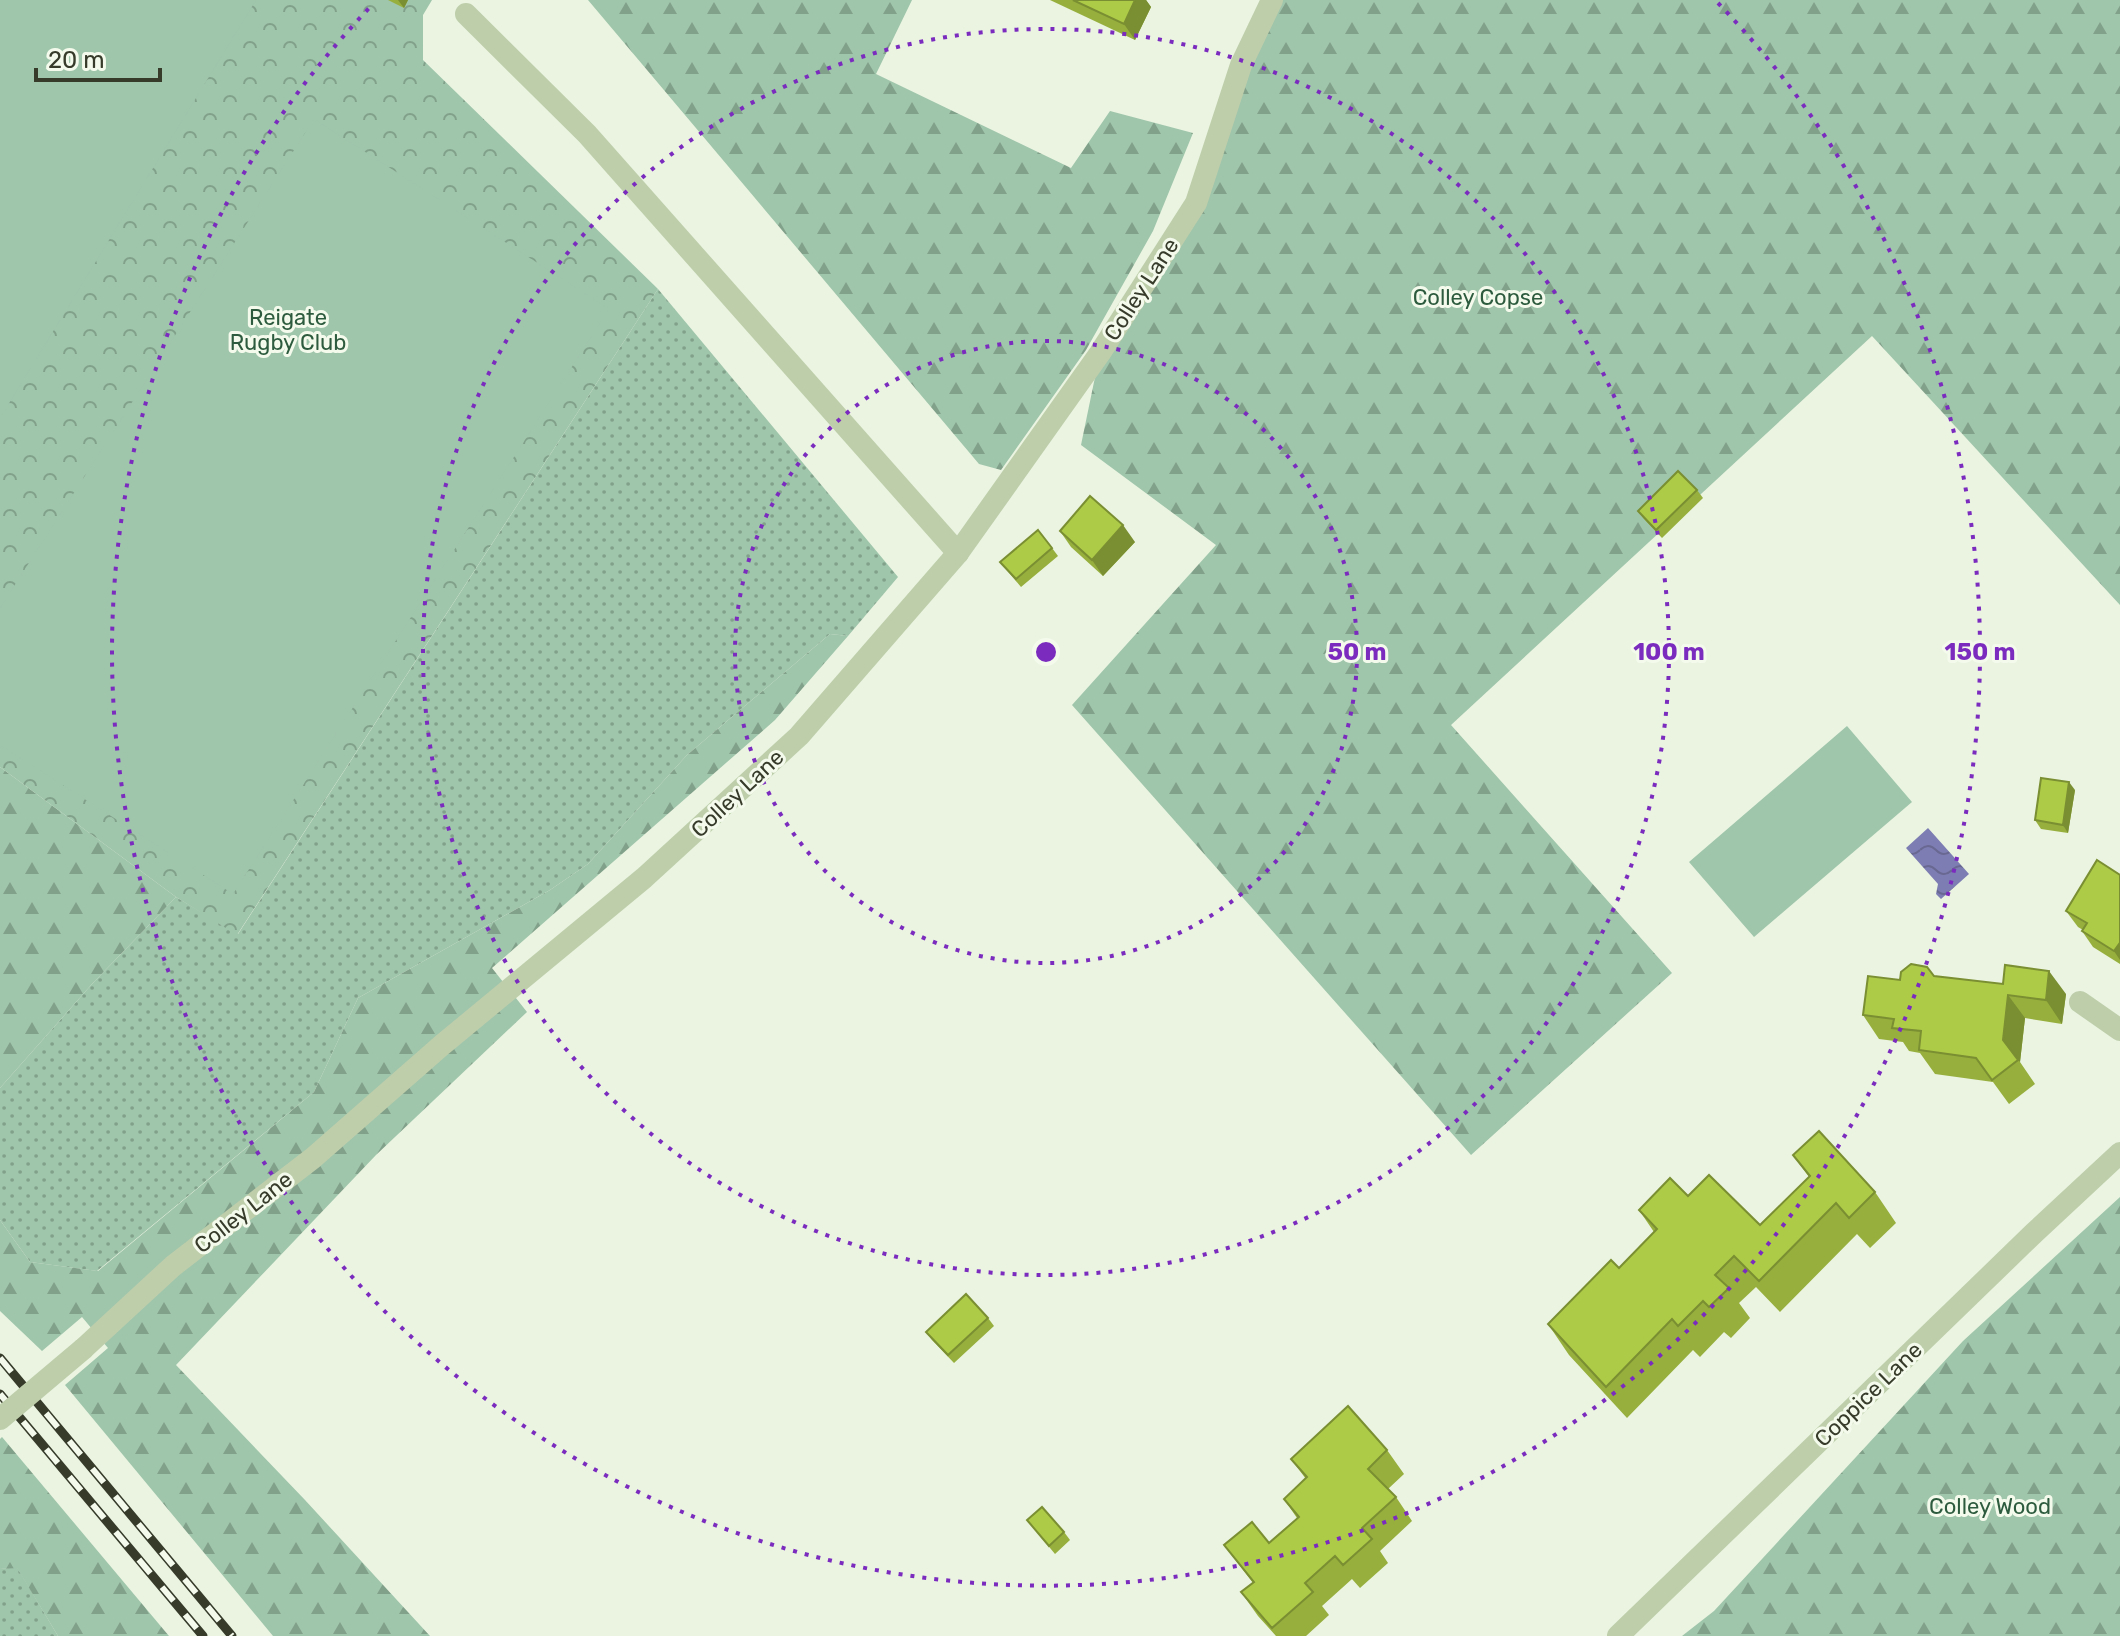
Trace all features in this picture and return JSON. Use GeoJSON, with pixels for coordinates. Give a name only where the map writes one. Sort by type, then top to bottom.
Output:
{"type":"FeatureCollection","features":[{"type":"Feature","properties":{"kind":"street","name":"Colley Lane"},"geometry":{"type":"LineString","coordinates":[[0,1419],[83,1349],[173,1266],[313,1158],[442,1045],[644,878],[799,736],[958,553],[1092,366],[1196,203],[1241,65],[1272,0]]}},
{"type":"Feature","properties":{"kind":"street"},"geometry":{"type":"LineString","coordinates":[[466,14],[587,134],[958,553]]}},
{"type":"Feature","properties":{"kind":"street"},"geometry":{"type":"LineString","coordinates":[[2080,1002],[2120,1030]]}},
{"type":"Feature","properties":{"kind":"street","name":"Coppice Lane"},"geometry":{"type":"LineString","coordinates":[[1618,1636],[2120,1153]]}},
{"type":"Feature","properties":{"kind":"green space","name":"Reigate Rugby Club"},"geometry":{"type":"Polygon","coordinates":[[[0,0],[432,0],[423,15],[423,60],[658,289],[237,935],[176,897],[0,767],[0,0]]]}},
{"type":"Feature","properties":{"kind":"green space"},"geometry":{"type":"Polygon","coordinates":[[[0,0],[256,0],[0,418],[0,0]]]}},
{"type":"Feature","properties":{"kind":"green space"},"geometry":{"type":"Polygon","coordinates":[[[588,0],[912,0],[876,74],[1071,168],[1110,111],[1193,133],[1153,231],[1086,350],[1001,470],[979,464],[588,0]]]}},
{"type":"Feature","properties":{"kind":"green space","name":"Colley Copse"},"geometry":{"type":"Polygon","coordinates":[[[1272,0],[2120,0],[2120,605],[1872,336],[1451,725],[1672,973],[1471,1155],[1072,705],[1216,545],[1081,445],[1100,353],[1196,203],[1272,0]]]}},
{"type":"Feature","properties":{"kind":"green space"},"geometry":{"type":"Polygon","coordinates":[[[314,119],[609,309],[233,894],[0,745],[0,608],[314,119]]]}},
{"type":"Feature","properties":{"kind":"green space"},"geometry":{"type":"Polygon","coordinates":[[[658,289],[898,577],[848,636],[830,634],[687,755],[588,864],[550,890],[358,998],[314,1092],[97,1271],[30,1262],[0,1220],[0,1088],[92,984],[176,897],[238,934],[658,289]]]}},
{"type":"Feature","properties":{"kind":"green space"},"geometry":{"type":"Polygon","coordinates":[[[830,634],[848,636],[775,720],[492,968],[527,1012],[376,1155],[176,1365],[430,1636],[273,1636],[65,1385],[108,1348],[82,1317],[42,1351],[0,1311],[0,1220],[30,1262],[98,1271],[314,1092],[358,998],[550,890],[588,864],[687,755],[830,634]]]}},
{"type":"Feature","properties":{"kind":"green space"},"geometry":{"type":"Polygon","coordinates":[[[1847,726],[1912,802],[1754,937],[1689,862],[1847,726]]]}},
{"type":"Feature","properties":{"kind":"green space"},"geometry":{"type":"Polygon","coordinates":[[[0,767],[176,897],[92,984],[0,1088],[0,767]]]}},
{"type":"Feature","properties":{"kind":"green space","name":"Colley Wood"},"geometry":{"type":"Polygon","coordinates":[[[2120,1197],[2120,1636],[1682,1636],[1714,1611],[1963,1341],[2120,1197]]]}},
{"type":"Feature","properties":{"kind":"green space"},"geometry":{"type":"Polygon","coordinates":[[[2,1437],[169,1636],[58,1636],[17,1568],[0,1569],[2,1437]]]}},
{"type":"Feature","properties":{"kind":"green space"},"geometry":{"type":"Polygon","coordinates":[[[17,1567],[58,1636],[0,1636],[0,1569],[17,1567]]]}},
{"type":"Feature","properties":{"kind":"water"},"geometry":{"type":"Polygon","coordinates":[[[1928,828],[1969,874],[1941,899],[1936,894],[1938,884],[1906,848],[1928,828]]]}},
{"type":"Feature","properties":{"kind":"building"},"geometry":{"type":"Polygon","coordinates":[[[1073,0],[1135,0],[1124,24],[1073,0]]]}},
{"type":"Feature","properties":{"kind":"building"},"geometry":{"type":"Polygon","coordinates":[[[1678,471],[1697,490],[1656,530],[1638,511],[1678,471]]]}},
{"type":"Feature","properties":{"kind":"building"},"geometry":{"type":"Polygon","coordinates":[[[1090,496],[1123,525],[1092,560],[1060,531],[1090,496]]]}},
{"type":"Feature","properties":{"kind":"building"},"geometry":{"type":"Polygon","coordinates":[[[1038,530],[1052,548],[1016,579],[1000,562],[1038,530]]]}},
{"type":"Feature","properties":{"kind":"building"},"geometry":{"type":"Polygon","coordinates":[[[2041,778],[2069,782],[2063,825],[2035,820],[2041,778]]]}},
{"type":"Feature","properties":{"kind":"building"},"geometry":{"type":"Polygon","coordinates":[[[2097,860],[2120,875],[2120,945],[2114,951],[2082,931],[2087,923],[2066,911],[2097,860]]]}},
{"type":"Feature","properties":{"kind":"building"},"geometry":{"type":"Polygon","coordinates":[[[1911,964],[1927,967],[1934,976],[2003,984],[2005,965],[2049,971],[2046,1000],[2008,995],[2003,1040],[2018,1060],[1992,1080],[1976,1058],[1919,1050],[1921,1031],[1892,1028],[1894,1019],[1863,1015],[1868,976],[1900,980],[1901,972],[1911,964]]]}},
{"type":"Feature","properties":{"kind":"building"},"geometry":{"type":"Polygon","coordinates":[[[1819,1131],[1875,1192],[1849,1218],[1836,1203],[1759,1281],[1734,1256],[1715,1275],[1729,1288],[1709,1307],[1703,1301],[1678,1326],[1672,1319],[1606,1387],[1548,1324],[1611,1260],[1619,1268],[1657,1229],[1639,1210],[1670,1178],[1688,1196],[1709,1175],[1760,1225],[1810,1176],[1793,1155],[1819,1131]]]}},
{"type":"Feature","properties":{"kind":"building"},"geometry":{"type":"Polygon","coordinates":[[[966,1294],[988,1318],[948,1355],[926,1332],[966,1294]]]}},
{"type":"Feature","properties":{"kind":"building"},"geometry":{"type":"Polygon","coordinates":[[[1348,1406],[1387,1450],[1368,1469],[1396,1497],[1362,1528],[1372,1539],[1343,1565],[1335,1556],[1305,1583],[1313,1592],[1272,1628],[1241,1592],[1254,1582],[1224,1545],[1252,1522],[1269,1543],[1299,1517],[1284,1499],[1307,1477],[1291,1459],[1348,1406]]]}},
{"type":"Feature","properties":{"kind":"building"},"geometry":{"type":"Polygon","coordinates":[[[1042,1507],[1064,1532],[1049,1546],[1027,1520],[1042,1507]]]}},
{"type":"Feature","properties":{"kind":"railway"},"geometry":{"type":"LineString","coordinates":[[0,1358],[232,1636]]}},
{"type":"Feature","properties":{"kind":"railway"},"geometry":{"type":"LineString","coordinates":[[0,1394],[203,1636]]}}]}
